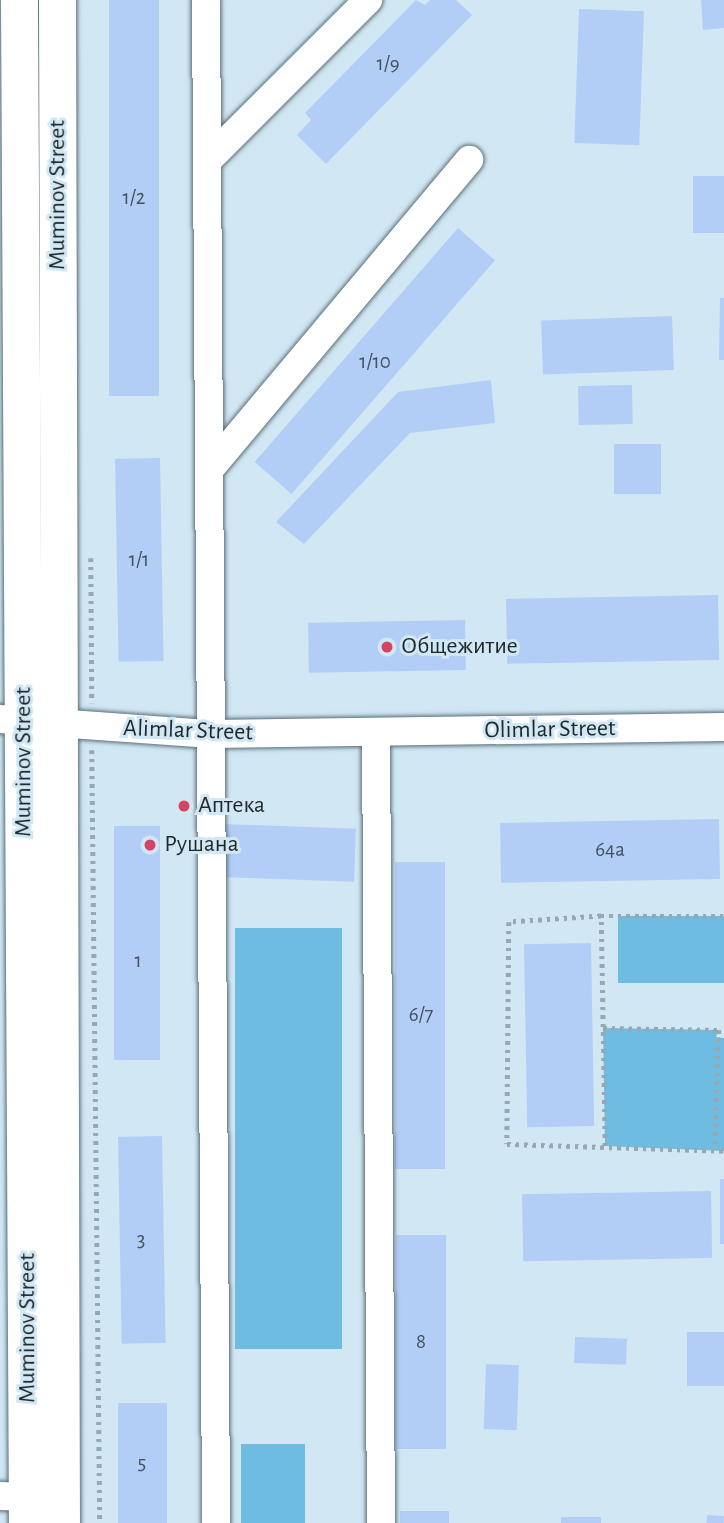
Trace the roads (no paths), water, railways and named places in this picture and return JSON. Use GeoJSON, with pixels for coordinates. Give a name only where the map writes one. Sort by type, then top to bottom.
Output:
{"type":"FeatureCollection","features":[{"type":"Feature","properties":{"kind":"main road","name":"Muminov Street"},"geometry":{"type":"LineString","coordinates":[[18,1505],[14,1208],[11,364],[19,0]]}},
{"type":"Feature","properties":{"kind":"main road","name":"Muminov Street"},"geometry":{"type":"LineString","coordinates":[[57,0],[77,725],[61,1523]]}},
{"type":"Feature","properties":{"kind":"street"},"geometry":{"type":"LineString","coordinates":[[206,0],[216,1523]]}},
{"type":"Feature","properties":{"kind":"street"},"geometry":{"type":"LineString","coordinates":[[207,161],[368,0]]}},
{"type":"Feature","properties":{"kind":"street"},"geometry":{"type":"LineString","coordinates":[[209,470],[469,160]]}},
{"type":"Feature","properties":{"kind":"street","name":"Аlimlar Street"},"geometry":{"type":"LineString","coordinates":[[12,719],[211,734],[376,733]]}},
{"type":"Feature","properties":{"kind":"street","name":"Olimlar Street"},"geometry":{"type":"LineString","coordinates":[[376,733],[724,727]]}},
{"type":"Feature","properties":{"kind":"street"},"geometry":{"type":"LineString","coordinates":[[376,733],[381,1523]]}},
{"type":"Feature","properties":{"kind":"place","name":"Общежитие"},"geometry":{"type":"Point","coordinates":[387,647]}},
{"type":"Feature","properties":{"kind":"place","name":"Аптека"},"geometry":{"type":"Point","coordinates":[184,806]}},
{"type":"Feature","properties":{"kind":"place","name":"Рушана"},"geometry":{"type":"Point","coordinates":[150,845]}}]}
